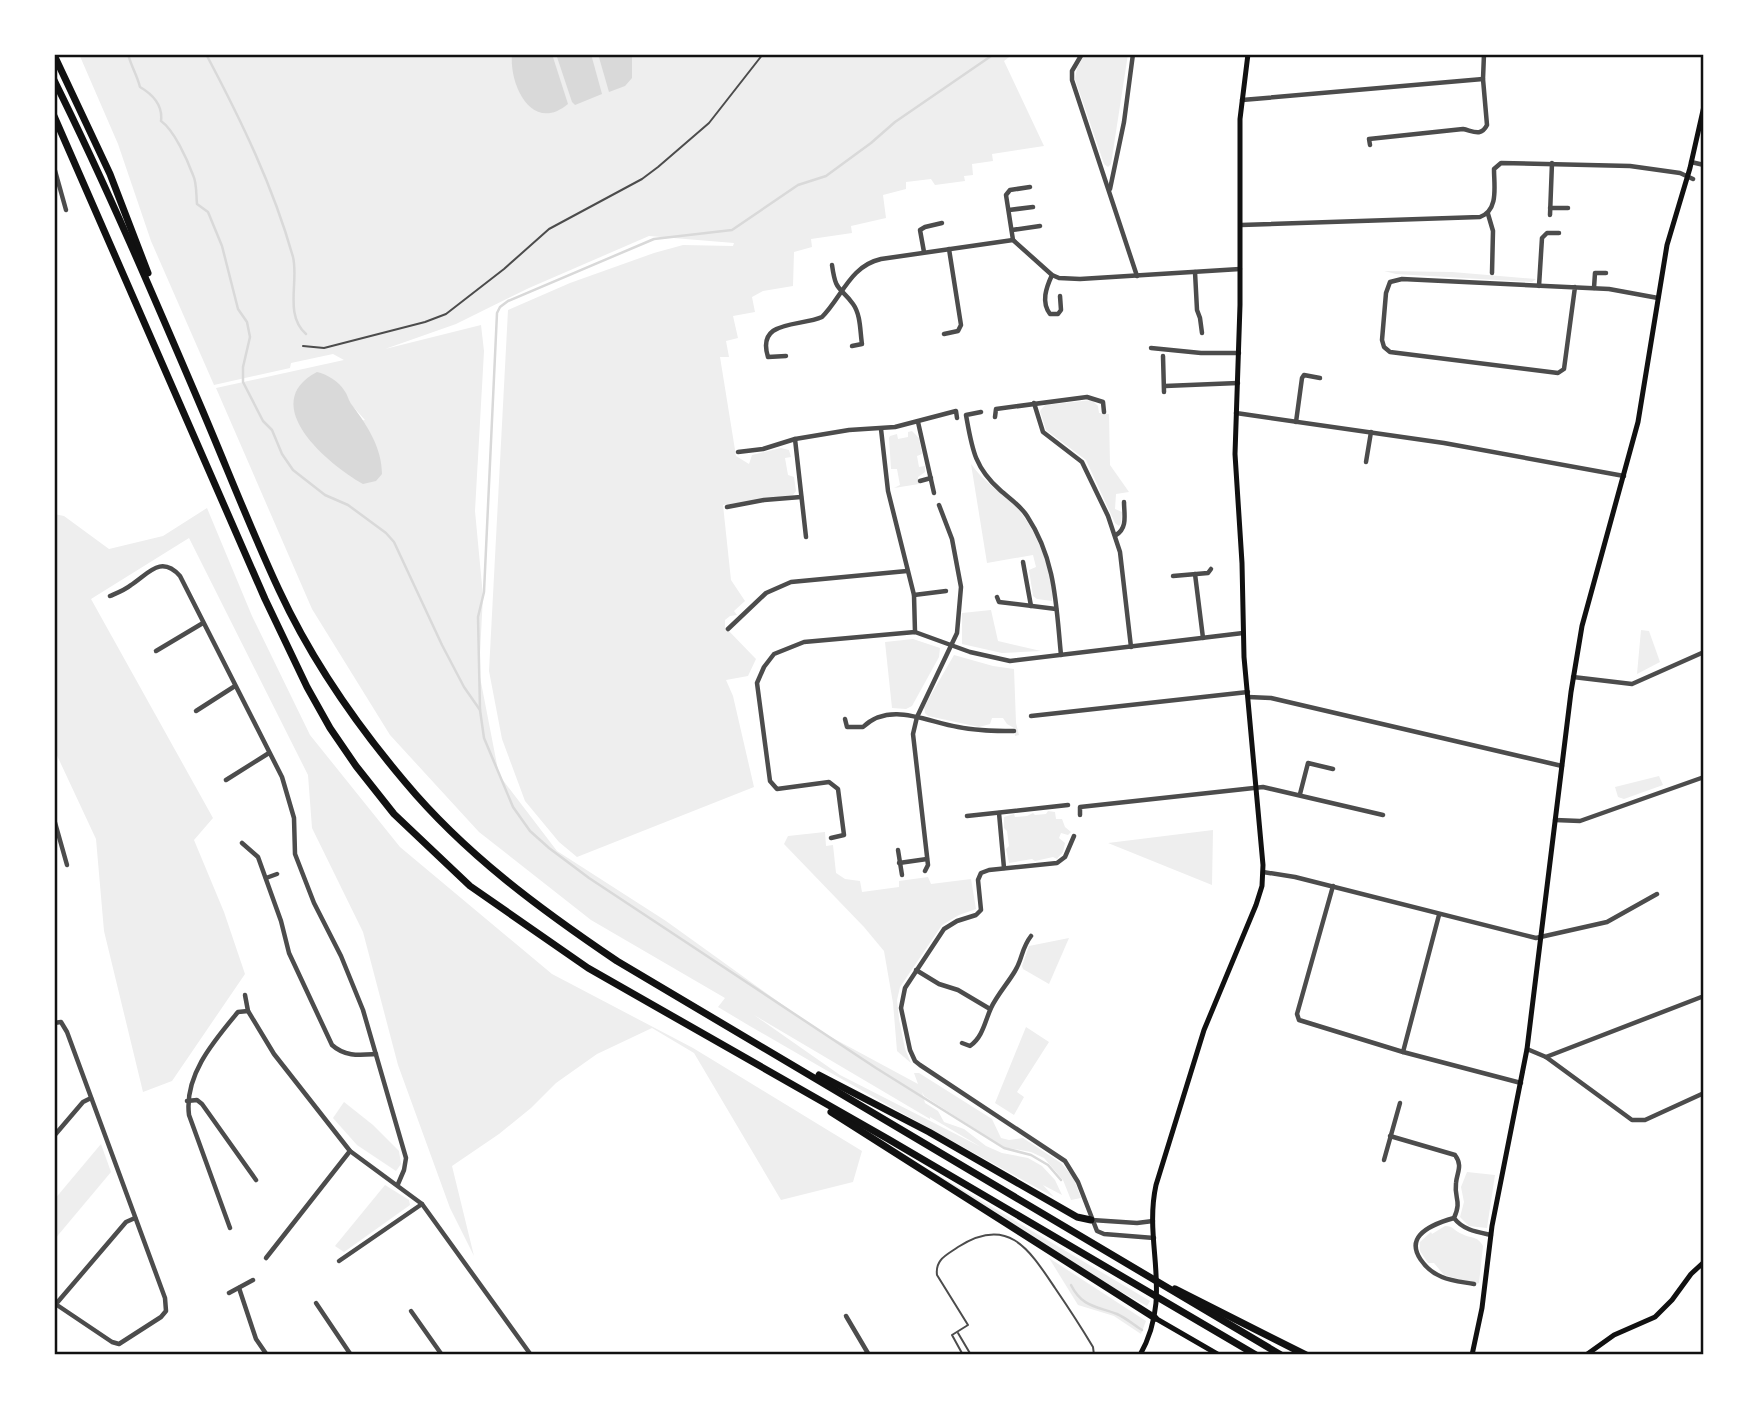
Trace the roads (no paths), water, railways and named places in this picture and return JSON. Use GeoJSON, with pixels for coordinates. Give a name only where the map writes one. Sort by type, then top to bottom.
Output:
{"type":"FeatureCollection","features":[{"type":"Feature","properties":{"kind":"highway"},"geometry":{"type":"LineString","coordinates":[[54,55],[110,174],[139,246],[159,308]]}},
{"type":"Feature","properties":{"kind":"highway"},"geometry":{"type":"LineString","coordinates":[[54,80],[96,166],[159,308],[279,591],[351,713],[407,785],[472,851],[556,920],[617,961],[1162,1286],[1306,1355]]}},
{"type":"Feature","properties":{"kind":"highway"},"geometry":{"type":"LineString","coordinates":[[55,119],[265,599],[307,687],[356,766],[394,814],[480,894],[588,968],[888,1139],[1256,1355]]}},
{"type":"Feature","properties":{"kind":"highway"},"geometry":{"type":"LineString","coordinates":[[777,1055],[867,1098],[1077,1217],[1091,1220]]}},
{"type":"Feature","properties":{"kind":"highway"},"geometry":{"type":"LineString","coordinates":[[787,1083],[1155,1318]]}},
{"type":"Feature","properties":{"kind":"highway"},"geometry":{"type":"LineString","coordinates":[[1172,1290],[1281,1355]]}},
{"type":"Feature","properties":{"kind":"main road"},"geometry":{"type":"LineString","coordinates":[[1140,1355],[1155,1318],[1158,1271],[1154,1222],[1155,1191],[1203,1030],[1258,901],[1263,872],[1243,632],[1243,570],[1235,454],[1239,353],[1241,100],[1248,54]]}},
{"type":"Feature","properties":{"kind":"main road"},"geometry":{"type":"LineString","coordinates":[[1472,1355],[1482,1308],[1491,1235],[1527,1049],[1573,677],[1582,626],[1642,401],[1671,226],[1690,178],[1704,106]]}},
{"type":"Feature","properties":{"kind":"main road"},"geometry":{"type":"LineString","coordinates":[[1586,1355],[1609,1337],[1655,1317],[1672,1300],[1690,1274],[1704,1262]]}},
{"type":"Feature","properties":{"kind":"main road"},"geometry":{"type":"LineString","coordinates":[[1155,1318],[1219,1355]]}},
{"type":"Feature","properties":{"kind":"street"},"geometry":{"type":"LineString","coordinates":[[1082,54],[1072,71],[1072,80],[1137,276]]}},
{"type":"Feature","properties":{"kind":"street"},"geometry":{"type":"LineString","coordinates":[[1110,190],[1124,122],[1133,54]]}},
{"type":"Feature","properties":{"kind":"street"},"geometry":{"type":"LineString","coordinates":[[1370,145],[1369,139],[1463,129],[1479,133],[1487,125],[1484,54]]}},
{"type":"Feature","properties":{"kind":"street"},"geometry":{"type":"LineString","coordinates":[[1241,100],[1483,79]]}},
{"type":"Feature","properties":{"kind":"street"},"geometry":{"type":"LineString","coordinates":[[1691,162],[1704,165]]}},
{"type":"Feature","properties":{"kind":"street"},"geometry":{"type":"LineString","coordinates":[[1492,273],[1493,231],[1488,214],[1493,204],[1494,169],[1501,163],[1630,166],[1690,178]]}},
{"type":"Feature","properties":{"kind":"street"},"geometry":{"type":"LineString","coordinates":[[1550,215],[1552,163]]}},
{"type":"Feature","properties":{"kind":"street"},"geometry":{"type":"LineString","coordinates":[[54,167],[66,210]]}},
{"type":"Feature","properties":{"kind":"street"},"geometry":{"type":"LineString","coordinates":[[1030,187],[1008,191],[1006,195],[1013,240],[1052,275],[1059,278],[1240,269]]}},
{"type":"Feature","properties":{"kind":"street"},"geometry":{"type":"LineString","coordinates":[[1009,210],[1033,207]]}},
{"type":"Feature","properties":{"kind":"street"},"geometry":{"type":"LineString","coordinates":[[1550,208],[1568,208]]}},
{"type":"Feature","properties":{"kind":"street"},"geometry":{"type":"LineString","coordinates":[[1241,225],[1475,218],[1488,214]]}},
{"type":"Feature","properties":{"kind":"street"},"geometry":{"type":"LineString","coordinates":[[924,252],[920,230],[942,223]]}},
{"type":"Feature","properties":{"kind":"street"},"geometry":{"type":"LineString","coordinates":[[1012,230],[1040,226]]}},
{"type":"Feature","properties":{"kind":"street"},"geometry":{"type":"LineString","coordinates":[[1539,286],[1543,235],[1559,233]]}},
{"type":"Feature","properties":{"kind":"street"},"geometry":{"type":"LineString","coordinates":[[786,356],[768,357],[766,338],[782,325],[822,317],[853,275],[869,263],[924,252],[1013,240]]}},
{"type":"Feature","properties":{"kind":"street"},"geometry":{"type":"LineString","coordinates":[[944,334],[958,331],[961,325],[949,249]]}},
{"type":"Feature","properties":{"kind":"street"},"geometry":{"type":"LineString","coordinates":[[832,265],[835,285],[853,304],[858,318],[862,344],[852,346]]}},
{"type":"Feature","properties":{"kind":"street"},"geometry":{"type":"LineString","coordinates":[[1195,272],[1197,310],[1202,333]]}},
{"type":"Feature","properties":{"kind":"street"},"geometry":{"type":"LineString","coordinates":[[1594,288],[1595,273],[1606,273]]}},
{"type":"Feature","properties":{"kind":"street"},"geometry":{"type":"LineString","coordinates":[[1052,275],[1045,292],[1048,313],[1060,312],[1060,296]]}},
{"type":"Feature","properties":{"kind":"street"},"geometry":{"type":"LineString","coordinates":[[1575,287],[1564,369],[1558,373],[1401,354],[1390,352],[1384,347],[1382,340],[1386,293],[1393,281],[1402,279],[1539,286],[1575,287],[1594,288],[1658,298]]}},
{"type":"Feature","properties":{"kind":"street"},"geometry":{"type":"LineString","coordinates":[[1152,348],[1201,353],[1239,353]]}},
{"type":"Feature","properties":{"kind":"street"},"geometry":{"type":"LineString","coordinates":[[1163,356],[1165,389],[1238,383]]}},
{"type":"Feature","properties":{"kind":"street"},"geometry":{"type":"LineString","coordinates":[[1296,422],[1302,377],[1304,375],[1320,378]]}},
{"type":"Feature","properties":{"kind":"street"},"geometry":{"type":"LineString","coordinates":[[995,417],[996,409],[1093,397],[1103,402],[1104,412]]}},
{"type":"Feature","properties":{"kind":"street"},"geometry":{"type":"LineString","coordinates":[[1034,403],[1043,432],[1086,466],[1116,535],[1131,647]]}},
{"type":"Feature","properties":{"kind":"street"},"geometry":{"type":"LineString","coordinates":[[738,452],[849,430],[881,429],[956,411],[957,418]]}},
{"type":"Feature","properties":{"kind":"street"},"geometry":{"type":"LineString","coordinates":[[981,412],[966,415],[974,458],[987,478],[1021,508],[1038,536],[1053,576],[1061,655]]}},
{"type":"Feature","properties":{"kind":"street"},"geometry":{"type":"LineString","coordinates":[[1236,413],[1444,443],[1624,476]]}},
{"type":"Feature","properties":{"kind":"street"},"geometry":{"type":"LineString","coordinates":[[918,422],[934,493]]}},
{"type":"Feature","properties":{"kind":"street"},"geometry":{"type":"LineString","coordinates":[[881,429],[888,491],[914,595],[915,632]]}},
{"type":"Feature","properties":{"kind":"street"},"geometry":{"type":"LineString","coordinates":[[1366,462],[1371,432]]}},
{"type":"Feature","properties":{"kind":"street"},"geometry":{"type":"LineString","coordinates":[[795,439],[806,537]]}},
{"type":"Feature","properties":{"kind":"street"},"geometry":{"type":"LineString","coordinates":[[920,481],[931,478]]}},
{"type":"Feature","properties":{"kind":"street"},"geometry":{"type":"LineString","coordinates":[[727,507],[801,497]]}},
{"type":"Feature","properties":{"kind":"street"},"geometry":{"type":"LineString","coordinates":[[1116,535],[1124,526],[1124,502]]}},
{"type":"Feature","properties":{"kind":"street"},"geometry":{"type":"LineString","coordinates":[[925,871],[927,859],[913,734],[917,717],[957,633],[961,587],[952,539],[939,505]]}},
{"type":"Feature","properties":{"kind":"street"},"geometry":{"type":"LineString","coordinates":[[1023,562],[1031,606]]}},
{"type":"Feature","properties":{"kind":"street"},"geometry":{"type":"LineString","coordinates":[[110,596],[152,568],[164,566],[173,569],[180,576],[282,777],[294,818],[295,854],[314,903],[341,956],[363,1010],[406,1158],[398,1184]]}},
{"type":"Feature","properties":{"kind":"street"},"geometry":{"type":"LineString","coordinates":[[1173,576],[1208,573],[1211,569]]}},
{"type":"Feature","properties":{"kind":"street"},"geometry":{"type":"LineString","coordinates":[[728,629],[766,593],[791,582],[908,571]]}},
{"type":"Feature","properties":{"kind":"street"},"geometry":{"type":"LineString","coordinates":[[1195,574],[1203,638]]}},
{"type":"Feature","properties":{"kind":"street"},"geometry":{"type":"LineString","coordinates":[[117,584],[121,591]]}},
{"type":"Feature","properties":{"kind":"street"},"geometry":{"type":"LineString","coordinates":[[914,595],[946,591]]}},
{"type":"Feature","properties":{"kind":"street"},"geometry":{"type":"LineString","coordinates":[[997,597],[999,602],[1056,609]]}},
{"type":"Feature","properties":{"kind":"street"},"geometry":{"type":"LineString","coordinates":[[156,651],[203,623]]}},
{"type":"Feature","properties":{"kind":"street"},"geometry":{"type":"LineString","coordinates":[[831,838],[844,835],[838,789],[829,782],[777,789],[770,781],[757,683],[764,667],[775,654],[790,646],[804,642],[915,632],[1002,660],[1243,632]]}},
{"type":"Feature","properties":{"kind":"street"},"geometry":{"type":"LineString","coordinates":[[1573,677],[1632,684],[1704,652]]}},
{"type":"Feature","properties":{"kind":"street"},"geometry":{"type":"LineString","coordinates":[[196,711],[235,687]]}},
{"type":"Feature","properties":{"kind":"street"},"geometry":{"type":"LineString","coordinates":[[1031,716],[1248,695],[1271,698],[1562,766]]}},
{"type":"Feature","properties":{"kind":"street"},"geometry":{"type":"LineString","coordinates":[[845,719],[847,727],[863,727],[872,718],[894,713],[958,727],[1014,731]]}},
{"type":"Feature","properties":{"kind":"street"},"geometry":{"type":"LineString","coordinates":[[226,780],[269,753]]}},
{"type":"Feature","properties":{"kind":"street"},"geometry":{"type":"LineString","coordinates":[[1300,794],[1308,763],[1333,769]]}},
{"type":"Feature","properties":{"kind":"street"},"geometry":{"type":"LineString","coordinates":[[237,773],[240,779]]}},
{"type":"Feature","properties":{"kind":"street"},"geometry":{"type":"LineString","coordinates":[[1555,820],[1580,821],[1704,777]]}},
{"type":"Feature","properties":{"kind":"street"},"geometry":{"type":"LineString","coordinates":[[1080,815],[1080,807],[1257,787],[1300,794],[1383,815]]}},
{"type":"Feature","properties":{"kind":"street"},"geometry":{"type":"LineString","coordinates":[[1360,809],[1362,800]]}},
{"type":"Feature","properties":{"kind":"street"},"geometry":{"type":"LineString","coordinates":[[967,816],[1068,805]]}},
{"type":"Feature","properties":{"kind":"street"},"geometry":{"type":"LineString","coordinates":[[999,813],[1004,868]]}},
{"type":"Feature","properties":{"kind":"street"},"geometry":{"type":"LineString","coordinates":[[54,820],[67,865]]}},
{"type":"Feature","properties":{"kind":"street"},"geometry":{"type":"LineString","coordinates":[[1074,836],[1065,857],[1057,863],[985,871],[978,877],[983,906],[976,915],[959,920],[944,929],[916,970],[901,1000],[904,1025],[915,1061],[1065,1161],[1078,1181],[1095,1228],[1104,1234],[1155,1238]]}},
{"type":"Feature","properties":{"kind":"street"},"geometry":{"type":"LineString","coordinates":[[242,843],[258,857],[289,953],[332,1045],[340,1052],[376,1054]]}},
{"type":"Feature","properties":{"kind":"street"},"geometry":{"type":"LineString","coordinates":[[898,850],[902,875]]}},
{"type":"Feature","properties":{"kind":"street"},"geometry":{"type":"LineString","coordinates":[[899,863],[927,859]]}},
{"type":"Feature","properties":{"kind":"street"},"geometry":{"type":"LineString","coordinates":[[1263,872],[1333,886],[1536,938],[1607,922],[1657,894]]}},
{"type":"Feature","properties":{"kind":"street"},"geometry":{"type":"LineString","coordinates":[[266,877],[276,874]]}},
{"type":"Feature","properties":{"kind":"street"},"geometry":{"type":"LineString","coordinates":[[1333,886],[1297,1014],[1301,1022],[1521,1084]]}},
{"type":"Feature","properties":{"kind":"street"},"geometry":{"type":"LineString","coordinates":[[1403,1052],[1439,915]]}},
{"type":"Feature","properties":{"kind":"street"},"geometry":{"type":"LineString","coordinates":[[962,1043],[970,1046],[975,1042],[985,1026],[990,1009],[1017,969],[1023,947],[1031,936]]}},
{"type":"Feature","properties":{"kind":"street"},"geometry":{"type":"LineString","coordinates":[[916,970],[939,984],[958,989],[990,1009]]}},
{"type":"Feature","properties":{"kind":"street"},"geometry":{"type":"LineString","coordinates":[[245,995],[248,1011],[274,1054],[351,1152],[422,1204],[531,1355]]}},
{"type":"Feature","properties":{"kind":"street"},"geometry":{"type":"LineString","coordinates":[[1546,1057],[1704,996]]}},
{"type":"Feature","properties":{"kind":"street"},"geometry":{"type":"LineString","coordinates":[[230,1228],[189,1115],[187,1101],[190,1087],[213,1042],[238,1012],[248,1011]]}},
{"type":"Feature","properties":{"kind":"street"},"geometry":{"type":"LineString","coordinates":[[54,1023],[61,1022],[67,1032],[165,1298],[166,1311],[161,1317],[119,1344],[55,1304],[126,1222],[135,1218]]}},
{"type":"Feature","properties":{"kind":"street"},"geometry":{"type":"LineString","coordinates":[[1527,1049],[1546,1057],[1632,1120],[1645,1120],[1704,1093]]}},
{"type":"Feature","properties":{"kind":"street"},"geometry":{"type":"LineString","coordinates":[[54,1136],[83,1102],[91,1098]]}},
{"type":"Feature","properties":{"kind":"street"},"geometry":{"type":"LineString","coordinates":[[187,1101],[197,1100],[202,1104],[256,1180]]}},
{"type":"Feature","properties":{"kind":"street"},"geometry":{"type":"LineString","coordinates":[[1384,1160],[1401,1103]]}},
{"type":"Feature","properties":{"kind":"street"},"geometry":{"type":"LineString","coordinates":[[1391,1136],[1444,1151],[1458,1159],[1460,1167],[1456,1183],[1459,1203],[1454,1218],[1423,1232],[1417,1241],[1417,1250],[1422,1262],[1437,1275],[1474,1284]]}},
{"type":"Feature","properties":{"kind":"street"},"geometry":{"type":"LineString","coordinates":[[266,1258],[351,1152]]}},
{"type":"Feature","properties":{"kind":"street"},"geometry":{"type":"LineString","coordinates":[[339,1261],[422,1204]]}},
{"type":"Feature","properties":{"kind":"street"},"geometry":{"type":"LineString","coordinates":[[1454,1218],[1472,1231],[1491,1235]]}},
{"type":"Feature","properties":{"kind":"street"},"geometry":{"type":"LineString","coordinates":[[1091,1220],[1154,1222]]}},
{"type":"Feature","properties":{"kind":"street"},"geometry":{"type":"LineString","coordinates":[[229,1293],[253,1280]]}},
{"type":"Feature","properties":{"kind":"street"},"geometry":{"type":"LineString","coordinates":[[239,1288],[256,1339],[267,1355]]}},
{"type":"Feature","properties":{"kind":"street"},"geometry":{"type":"LineString","coordinates":[[316,1303],[351,1355]]}},
{"type":"Feature","properties":{"kind":"street"},"geometry":{"type":"LineString","coordinates":[[411,1311],[442,1355]]}},
{"type":"Feature","properties":{"kind":"street"},"geometry":{"type":"LineString","coordinates":[[846,1316],[869,1355]]}},
{"type":"Feature","properties":{"kind":"lane"},"geometry":{"type":"LineString","coordinates":[[303,346],[324,348],[425,323],[446,314],[505,269],[549,229],[642,179],[658,167],[709,123],[763,54]]}},
{"type":"Feature","properties":{"kind":"lane"},"geometry":{"type":"LineString","coordinates":[[963,1355],[951,1335],[968,1325],[937,1275],[937,1264],[979,1236],[1001,1236],[1023,1244],[1030,1250],[1093,1347],[1094,1355]]}},
{"type":"Feature","properties":{"kind":"lane"},"geometry":{"type":"LineString","coordinates":[[957,1332],[971,1355]]}},
{"type":"Feature","properties":{"kind":"waterway"},"geometry":{"type":"LineString","coordinates":[[128,54],[140,87],[156,101],[161,121],[171,131],[184,153],[196,185],[197,204],[208,212],[222,246],[238,309],[247,322],[250,337],[243,367],[243,382],[263,421],[272,430],[282,454],[293,470],[325,495],[348,505],[394,542],[442,645],[464,687],[480,710],[484,738],[513,807],[530,831],[589,878],[876,1068],[1004,1148],[1031,1155],[1048,1165],[1061,1180]]}},
{"type":"Feature","properties":{"kind":"waterway"},"geometry":{"type":"LineString","coordinates":[[206,54],[244,129],[276,205],[293,257],[296,317],[306,334]]}},
{"type":"Feature","properties":{"kind":"waterway"},"geometry":{"type":"LineString","coordinates":[[480,710],[478,617],[484,592],[497,313],[500,307],[508,301],[654,239],[732,230],[798,185],[826,176],[895,122],[994,54]]}},
{"type":"Feature","properties":{"kind":"waterway"},"geometry":{"type":"LineString","coordinates":[[1071,1285],[1085,1302],[1120,1316],[1142,1330]]}}]}
